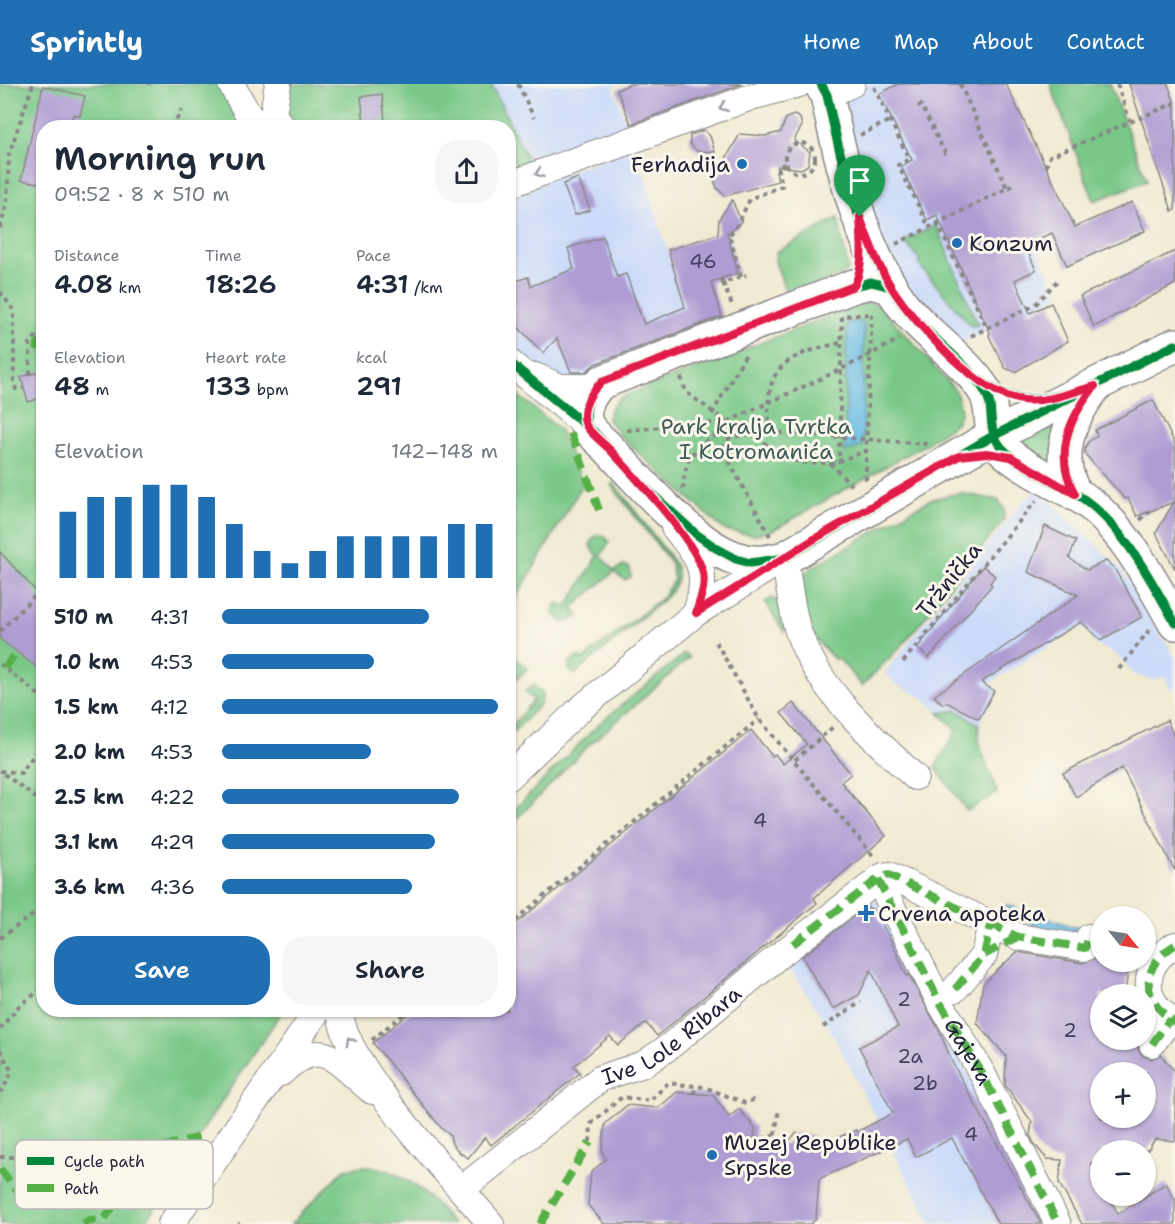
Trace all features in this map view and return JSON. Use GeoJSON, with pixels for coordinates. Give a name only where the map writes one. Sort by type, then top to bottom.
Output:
{"type":"FeatureCollection","features":[{"type":"Feature","properties":{"kind":"main road"},"geometry":{"type":"LineString","coordinates":[[834,87],[860,217],[862,259],[859,276],[854,286]]}},
{"type":"Feature","properties":{"kind":"main road"},"geometry":{"type":"LineString","coordinates":[[860,217],[875,256],[891,286],[917,321],[973,376],[988,397],[993,436],[1011,457],[1075,494],[1122,539],[1163,626]]}},
{"type":"Feature","properties":{"kind":"main road"},"geometry":{"type":"LineString","coordinates":[[891,286],[871,282],[854,286],[602,382],[596,387],[586,405],[642,485],[696,534],[726,555],[750,562],[1175,345]]}},
{"type":"Feature","properties":{"kind":"main road"},"geometry":{"type":"LineString","coordinates":[[973,376],[1020,400],[1043,399],[1095,386]]}},
{"type":"Feature","properties":{"kind":"main road"},"geometry":{"type":"LineString","coordinates":[[1075,494],[1068,475],[1065,440],[1077,409],[1095,386]]}},
{"type":"Feature","properties":{"kind":"street"},"geometry":{"type":"LineString","coordinates":[[231,84],[251,120]]}},
{"type":"Feature","properties":{"kind":"street"},"geometry":{"type":"LineString","coordinates":[[277,120],[273,114],[278,84]]}},
{"type":"Feature","properties":{"kind":"street"},"geometry":{"type":"LineString","coordinates":[[516,182],[751,97],[834,87]]}},
{"type":"Feature","properties":{"kind":"street"},"geometry":{"type":"LineString","coordinates":[[516,365],[560,387],[596,387]]}},
{"type":"Feature","properties":{"kind":"street"},"geometry":{"type":"LineString","coordinates":[[516,367],[601,429]]}},
{"type":"Feature","properties":{"kind":"street"},"geometry":{"type":"LineString","coordinates":[[642,485],[692,550],[702,568],[703,588],[696,613]]}},
{"type":"Feature","properties":{"kind":"street"},"geometry":{"type":"LineString","coordinates":[[516,770],[579,710],[777,547],[804,645],[849,714],[915,777]]}},
{"type":"Feature","properties":{"kind":"street"},"geometry":{"type":"LineString","coordinates":[[878,879],[889,875],[1018,937],[1085,948],[1090,937]]}},
{"type":"Feature","properties":{"kind":"street","name":"Ive Lole Ribara"},"geometry":{"type":"LineString","coordinates":[[462,1189],[593,1083],[612,1073],[644,1064],[670,1046],[793,944],[878,879]]}},
{"type":"Feature","properties":{"kind":"street","name":"Gajeva"},"geometry":{"type":"LineString","coordinates":[[878,879],[938,999],[981,1073],[1058,1224]]}},
{"type":"Feature","properties":{"kind":"street"},"geometry":{"type":"LineString","coordinates":[[984,955],[992,923]]}},
{"type":"Feature","properties":{"kind":"street"},"geometry":{"type":"LineString","coordinates":[[955,989],[984,955],[1018,937]]}},
{"type":"Feature","properties":{"kind":"street"},"geometry":{"type":"LineString","coordinates":[[1156,956],[1175,945]]}},
{"type":"Feature","properties":{"kind":"street"},"geometry":{"type":"LineString","coordinates":[[1149,972],[1149,990],[1154,1003],[1173,1021],[1156,1040]]}},
{"type":"Feature","properties":{"kind":"street"},"geometry":{"type":"LineString","coordinates":[[213,1162],[313,1017]]}},
{"type":"Feature","properties":{"kind":"street"},"geometry":{"type":"LineString","coordinates":[[342,1017],[346,1036],[389,1105],[491,1224]]}},
{"type":"Feature","properties":{"kind":"street"},"geometry":{"type":"LineString","coordinates":[[259,1094],[301,1056],[319,1053],[328,1055],[389,1105]]}},
{"type":"Feature","properties":{"kind":"street"},"geometry":{"type":"LineString","coordinates":[[171,1224],[181,1209]]}},
{"type":"Feature","properties":{"kind":"path"},"geometry":{"type":"LineString","coordinates":[[0,228],[7,204],[9,154],[33,84]]}},
{"type":"Feature","properties":{"kind":"path"},"geometry":{"type":"LineString","coordinates":[[518,84],[534,118]]}},
{"type":"Feature","properties":{"kind":"path"},"geometry":{"type":"LineString","coordinates":[[960,84],[1007,188]]}},
{"type":"Feature","properties":{"kind":"path"},"geometry":{"type":"LineString","coordinates":[[1117,84],[1130,121]]}},
{"type":"Feature","properties":{"kind":"path"},"geometry":{"type":"LineString","coordinates":[[834,87],[891,120],[909,159],[898,165],[929,227]]}},
{"type":"Feature","properties":{"kind":"path"},"geometry":{"type":"LineString","coordinates":[[1046,167],[1050,156],[1175,103]]}},
{"type":"Feature","properties":{"kind":"path"},"geometry":{"type":"LineString","coordinates":[[918,107],[921,105],[945,153],[949,152]]}},
{"type":"Feature","properties":{"kind":"path"},"geometry":{"type":"LineString","coordinates":[[176,120],[182,109]]}},
{"type":"Feature","properties":{"kind":"path"},"geometry":{"type":"LineString","coordinates":[[854,138],[891,120]]}},
{"type":"Feature","properties":{"kind":"path"},"geometry":{"type":"LineString","coordinates":[[978,137],[983,135]]}},
{"type":"Feature","properties":{"kind":"path"},"geometry":{"type":"LineString","coordinates":[[800,142],[813,150],[816,159],[807,172],[792,171],[786,164],[786,154],[791,146],[800,142]]}},
{"type":"Feature","properties":{"kind":"path"},"geometry":{"type":"LineString","coordinates":[[741,277],[729,234],[734,231],[750,199],[782,186],[778,166],[786,164]]}},
{"type":"Feature","properties":{"kind":"path"},"geometry":{"type":"LineString","coordinates":[[890,248],[1014,185]]}},
{"type":"Feature","properties":{"kind":"path"},"geometry":{"type":"LineString","coordinates":[[937,223],[987,328]]}},
{"type":"Feature","properties":{"kind":"path"},"geometry":{"type":"LineString","coordinates":[[736,312],[722,281],[746,275]]}},
{"type":"Feature","properties":{"kind":"path"},"geometry":{"type":"LineString","coordinates":[[967,338],[1035,305],[1057,281]]}},
{"type":"Feature","properties":{"kind":"path"},"geometry":{"type":"LineString","coordinates":[[0,292],[14,310],[14,381],[16,389],[24,388]]}},
{"type":"Feature","properties":{"kind":"path"},"geometry":{"type":"LineString","coordinates":[[839,461],[842,316],[872,314],[866,357],[866,482]]}},
{"type":"Feature","properties":{"kind":"path"},"geometry":{"type":"LineString","coordinates":[[601,429],[727,422],[866,357],[907,335]]}},
{"type":"Feature","properties":{"kind":"path"},"geometry":{"type":"LineString","coordinates":[[30,374],[30,343],[36,337]]}},
{"type":"Feature","properties":{"kind":"path"},"geometry":{"type":"LineString","coordinates":[[770,432],[766,404],[773,382],[790,358],[804,351],[840,343]]}},
{"type":"Feature","properties":{"kind":"path"},"geometry":{"type":"LineString","coordinates":[[712,414],[752,345]]}},
{"type":"Feature","properties":{"kind":"path"},"geometry":{"type":"LineString","coordinates":[[680,368],[681,381],[686,392],[712,414],[727,422]]}},
{"type":"Feature","properties":{"kind":"path"},"geometry":{"type":"LineString","coordinates":[[727,422],[730,437],[724,447],[726,456],[777,547]]}},
{"type":"Feature","properties":{"kind":"path"},"geometry":{"type":"LineString","coordinates":[[683,495],[684,472],[691,455],[703,441],[728,430]]}},
{"type":"Feature","properties":{"kind":"path"},"geometry":{"type":"LineString","coordinates":[[730,437],[770,432],[932,445]]}},
{"type":"Feature","properties":{"kind":"path"},"geometry":{"type":"LineString","coordinates":[[760,434],[766,444],[786,459],[829,463],[866,451]]}},
{"type":"Feature","properties":{"kind":"path"},"geometry":{"type":"LineString","coordinates":[[829,463],[854,488]]}},
{"type":"Feature","properties":{"kind":"path"},"geometry":{"type":"LineString","coordinates":[[1137,523],[1150,511]]}},
{"type":"Feature","properties":{"kind":"path"},"geometry":{"type":"LineString","coordinates":[[0,631],[36,595]]}},
{"type":"Feature","properties":{"kind":"path"},"geometry":{"type":"LineString","coordinates":[[1119,669],[1163,626]]}},
{"type":"Feature","properties":{"kind":"path"},"geometry":{"type":"LineString","coordinates":[[716,642],[759,719],[856,835]]}},
{"type":"Feature","properties":{"kind":"path"},"geometry":{"type":"LineString","coordinates":[[0,664],[36,693]]}},
{"type":"Feature","properties":{"kind":"path"},"geometry":{"type":"LineString","coordinates":[[795,760],[849,714]]}},
{"type":"Feature","properties":{"kind":"path"},"geometry":{"type":"LineString","coordinates":[[516,919],[759,719]]}},
{"type":"Feature","properties":{"kind":"path"},"geometry":{"type":"LineString","coordinates":[[1,772],[21,773],[36,752]]}},
{"type":"Feature","properties":{"kind":"path"},"geometry":{"type":"LineString","coordinates":[[1,772],[36,798]]}},
{"type":"Feature","properties":{"kind":"path"},"geometry":{"type":"LineString","coordinates":[[0,938],[36,913]]}},
{"type":"Feature","properties":{"kind":"path"},"geometry":{"type":"LineString","coordinates":[[0,1029],[19,1006],[36,993]]}},
{"type":"Feature","properties":{"kind":"path"},"geometry":{"type":"LineString","coordinates":[[823,1027],[861,1002]]}},
{"type":"Feature","properties":{"kind":"path"},"geometry":{"type":"LineString","coordinates":[[368,1043],[400,1017]]}},
{"type":"Feature","properties":{"kind":"path"},"geometry":{"type":"LineString","coordinates":[[0,1050],[12,1072],[0,1090]]}},
{"type":"Feature","properties":{"kind":"path"},"geometry":{"type":"LineString","coordinates":[[590,1142],[591,1124],[622,1097],[650,1101],[668,1083],[704,1086],[745,1103],[758,1098]]}},
{"type":"Feature","properties":{"kind":"path"},"geometry":{"type":"LineString","coordinates":[[694,1094],[695,1086]]}},
{"type":"Feature","properties":{"kind":"path"},"geometry":{"type":"LineString","coordinates":[[775,1134],[779,1109]]}},
{"type":"Feature","properties":{"kind":"path"},"geometry":{"type":"LineString","coordinates":[[0,1157],[15,1157]]}},
{"type":"Feature","properties":{"kind":"shaded area"},"geometry":{"type":"Polygon","coordinates":[[[491,84],[618,84],[613,87],[630,131],[530,165],[516,136],[516,120],[508,120],[491,84]]]}},
{"type":"Feature","properties":{"kind":"shaded area"},"geometry":{"type":"Polygon","coordinates":[[[866,84],[961,84],[1059,296],[958,344],[923,308],[882,250],[842,96],[866,84]]]}},
{"type":"Feature","properties":{"kind":"shaded area"},"geometry":{"type":"Polygon","coordinates":[[[635,147],[684,304],[715,293],[724,322],[571,383],[534,369],[516,353],[516,191],[635,147]]]}},
{"type":"Feature","properties":{"kind":"shaded area"},"geometry":{"type":"Polygon","coordinates":[[[1037,489],[1118,566],[1140,596],[1175,658],[1175,687],[1171,690],[1165,676],[1154,680],[1135,675],[1116,654],[1095,644],[1087,630],[1081,627],[989,683],[999,690],[979,724],[956,710],[939,713],[924,698],[897,685],[885,672],[1023,502],[1037,489]]]}},
{"type":"Feature","properties":{"kind":"shaded area"},"geometry":{"type":"Polygon","coordinates":[[[869,900],[877,902],[974,1086],[1052,1224],[931,1224],[829,1027],[786,963],[869,900]]]}},
{"type":"Feature","properties":{"kind":"green space"},"geometry":{"type":"Polygon","coordinates":[[[0,84],[217,84],[244,120],[36,120],[36,1017],[278,1017],[197,1140],[15,1140],[15,1209],[154,1209],[145,1224],[0,1224],[0,84]]]}},
{"type":"Feature","properties":{"kind":"green space"},"geometry":{"type":"Polygon","coordinates":[[[288,84],[491,84],[508,120],[292,120],[286,107],[288,84]]]}},
{"type":"Feature","properties":{"kind":"green space"},"geometry":{"type":"Polygon","coordinates":[[[1050,84],[1110,84],[1147,181],[1094,201],[1050,84]]]}},
{"type":"Feature","properties":{"kind":"green space"},"geometry":{"type":"Polygon","coordinates":[[[516,136],[530,165],[516,172],[516,136]]]}},
{"type":"Feature","properties":{"kind":"green space"},"geometry":{"type":"Polygon","coordinates":[[[838,218],[848,269],[846,273],[787,296],[775,261],[776,252],[838,218]]]}},
{"type":"Feature","properties":{"kind":"green space"},"geometry":{"type":"Polygon","coordinates":[[[936,225],[978,325],[971,326],[920,266],[918,263],[920,260],[904,241],[936,225]]]}},
{"type":"Feature","properties":{"kind":"green space","name":"Park kralja Tvrtka I Kotromanića"},"geometry":{"type":"Polygon","coordinates":[[[866,302],[880,306],[956,391],[961,411],[956,423],[926,444],[773,530],[754,535],[724,530],[621,437],[608,419],[610,409],[619,398],[866,302]]]}},
{"type":"Feature","properties":{"kind":"green space"},"geometry":{"type":"Polygon","coordinates":[[[516,394],[560,430],[583,484],[516,598],[516,394]]]}},
{"type":"Feature","properties":{"kind":"green space"},"geometry":{"type":"Polygon","coordinates":[[[1054,416],[1060,471],[1007,436],[1054,416]]]}},
{"type":"Feature","properties":{"kind":"green space"},"geometry":{"type":"Polygon","coordinates":[[[614,483],[673,561],[677,572],[676,581],[664,599],[575,674],[569,670],[569,663],[578,657],[582,660],[662,598],[674,580],[671,563],[611,485],[614,483]]]}},
{"type":"Feature","properties":{"kind":"green space"},"geometry":{"type":"Polygon","coordinates":[[[959,493],[998,500],[1004,509],[1004,520],[905,642],[862,686],[839,659],[834,659],[807,630],[801,593],[801,576],[816,565],[931,499],[959,493]]]}},
{"type":"Feature","properties":{"kind":"green space"},"geometry":{"type":"Polygon","coordinates":[[[603,535],[610,542],[601,555],[614,571],[624,565],[630,568],[631,577],[625,580],[614,572],[572,608],[579,616],[568,622],[562,622],[553,613],[554,607],[558,603],[567,606],[598,556],[590,546],[593,538],[603,535]]]}},
{"type":"Feature","properties":{"kind":"green space"},"geometry":{"type":"Polygon","coordinates":[[[772,598],[777,601],[787,624],[784,632],[765,602],[772,598]]]}},
{"type":"Feature","properties":{"kind":"green space"},"geometry":{"type":"Polygon","coordinates":[[[685,653],[689,658],[587,747],[516,820],[516,808],[600,723],[685,653]]]}},
{"type":"Feature","properties":{"kind":"green space"},"geometry":{"type":"Polygon","coordinates":[[[517,660],[528,668],[516,680],[517,660]]]}},
{"type":"Feature","properties":{"kind":"green space"},"geometry":{"type":"Polygon","coordinates":[[[533,685],[543,693],[541,703],[516,730],[516,721],[534,700],[525,692],[533,685]]]}},
{"type":"Feature","properties":{"kind":"green space"},"geometry":{"type":"Polygon","coordinates":[[[956,710],[979,724],[982,751],[997,793],[967,811],[935,767],[957,730],[939,713],[956,710]]]}},
{"type":"Feature","properties":{"kind":"green space"},"geometry":{"type":"Polygon","coordinates":[[[364,1166],[391,1172],[414,1185],[435,1203],[453,1224],[291,1224],[345,1169],[364,1166]]]}},
{"type":"Feature","properties":{"kind":"water"},"geometry":{"type":"Polygon","coordinates":[[[847,322],[864,322],[863,446],[845,452],[847,322]]]}},
{"type":"Feature","properties":{"kind":"water"},"geometry":{"type":"Polygon","coordinates":[[[1006,905],[1081,929],[1077,939],[1003,915],[1006,905]]]}},
{"type":"Feature","properties":{"kind":"building"},"geometry":{"type":"Polygon","coordinates":[[[630,84],[742,84],[631,124],[617,90],[630,84]]]}},
{"type":"Feature","properties":{"kind":"building"},"geometry":{"type":"Polygon","coordinates":[[[898,84],[1006,84],[1075,227],[1132,202],[1145,231],[1067,266],[1052,233],[1025,245],[1036,270],[1015,280],[1030,313],[1051,303],[1068,341],[1015,372],[1005,368],[989,336],[990,333],[937,215],[927,220],[901,166],[912,160],[879,94],[898,84]]]}},
{"type":"Feature","properties":{"kind":"building"},"geometry":{"type":"Polygon","coordinates":[[[1129,84],[1168,84],[1175,104],[1175,210],[1172,211],[1129,84]]]}},
{"type":"Feature","properties":{"kind":"building"},"geometry":{"type":"Polygon","coordinates":[[[43,86],[85,96],[80,116],[73,114],[72,120],[36,120],[36,183],[21,180],[43,86]]]}},
{"type":"Feature","properties":{"kind":"building"},"geometry":{"type":"Polygon","coordinates":[[[382,94],[385,120],[364,120],[361,97],[382,94]]]}},
{"type":"Feature","properties":{"kind":"building","name":"Ferhadija"},"geometry":{"type":"Polygon","coordinates":[[[794,115],[800,118],[802,126],[794,140],[810,152],[808,165],[801,169],[778,166],[776,171],[778,181],[725,196],[717,188],[714,179],[740,134],[765,136],[781,132],[786,118],[794,115]]]}},
{"type":"Feature","properties":{"kind":"building"},"geometry":{"type":"Polygon","coordinates":[[[704,130],[710,136],[715,152],[697,151],[690,144],[690,135],[704,130]]]}},
{"type":"Feature","properties":{"kind":"building"},"geometry":{"type":"Polygon","coordinates":[[[578,178],[590,210],[575,215],[563,184],[578,178]]]}},
{"type":"Feature","properties":{"kind":"building"},"geometry":{"type":"Polygon","coordinates":[[[732,200],[741,221],[737,227],[727,233],[738,273],[711,282],[722,316],[595,364],[585,372],[571,372],[557,338],[543,353],[519,328],[516,331],[516,281],[528,277],[531,286],[574,269],[568,248],[603,237],[617,277],[626,274],[644,324],[685,307],[668,250],[718,234],[719,219],[732,200]]]}},
{"type":"Feature","properties":{"kind":"building"},"geometry":{"type":"Polygon","coordinates":[[[1175,251],[1175,284],[1094,327],[1080,296],[1175,251]]]}},
{"type":"Feature","properties":{"kind":"building"},"geometry":{"type":"Polygon","coordinates":[[[36,372],[36,400],[28,402],[21,377],[36,372]]]}},
{"type":"Feature","properties":{"kind":"building"},"geometry":{"type":"Polygon","coordinates":[[[1153,400],[1175,444],[1175,569],[1156,533],[1174,502],[1137,516],[1128,498],[1125,499],[1085,454],[1088,442],[1097,436],[1095,430],[1153,400]]]}},
{"type":"Feature","properties":{"kind":"building"},"geometry":{"type":"Polygon","coordinates":[[[1045,526],[1076,541],[1069,558],[1087,570],[1106,561],[1114,568],[1142,617],[1101,640],[1081,622],[981,682],[994,691],[979,719],[946,702],[943,704],[934,696],[1078,595],[1028,572],[1045,526]]]}},
{"type":"Feature","properties":{"kind":"building"},"geometry":{"type":"Polygon","coordinates":[[[0,552],[36,593],[36,667],[0,639],[0,552]]]}},
{"type":"Feature","properties":{"kind":"building"},"geometry":{"type":"Polygon","coordinates":[[[983,566],[995,576],[990,583],[992,585],[929,658],[917,648],[983,566]]]}},
{"type":"Feature","properties":{"kind":"building"},"geometry":{"type":"Polygon","coordinates":[[[793,703],[851,774],[841,782],[886,836],[814,898],[817,903],[657,1036],[646,1023],[618,1045],[610,1036],[574,1066],[580,1073],[491,1145],[485,1137],[468,1158],[460,1153],[452,1144],[450,1135],[443,1130],[373,1043],[405,1017],[516,1017],[516,923],[751,730],[772,756],[775,754],[783,764],[807,744],[781,713],[793,703]]]}},
{"type":"Feature","properties":{"kind":"building"},"geometry":{"type":"Polygon","coordinates":[[[1167,720],[1175,740],[1175,871],[1122,768],[1076,797],[1063,773],[1167,720]]]}},
{"type":"Feature","properties":{"kind":"building"},"geometry":{"type":"Polygon","coordinates":[[[867,907],[874,910],[890,939],[907,976],[909,975],[939,1030],[953,1064],[1041,1224],[998,1224],[952,1138],[916,1157],[907,1139],[819,1179],[816,1219],[811,1224],[604,1224],[588,1205],[591,1172],[606,1159],[602,1152],[605,1124],[627,1105],[658,1108],[677,1092],[713,1095],[729,1117],[739,1109],[755,1128],[754,1141],[786,1144],[796,1133],[813,1136],[820,1145],[856,1130],[857,1132],[893,1113],[859,1047],[898,1027],[871,970],[859,995],[833,1009],[802,957],[867,907]]]}},
{"type":"Feature","properties":{"kind":"building"},"geometry":{"type":"Polygon","coordinates":[[[1017,952],[1083,963],[1090,960],[1090,972],[1128,972],[1126,984],[1090,984],[1090,1050],[1138,1050],[1143,1056],[1151,1059],[1161,1055],[1175,1072],[1175,1141],[1090,1140],[1090,1206],[1114,1206],[1118,1214],[1130,1206],[1156,1206],[1156,1189],[1166,1183],[1175,1200],[1175,1224],[1082,1224],[1059,1183],[1062,1160],[1047,1159],[1035,1145],[1030,1135],[1032,1122],[1005,1085],[1006,1056],[977,1023],[983,984],[1017,952]]]}},
{"type":"Feature","properties":{"kind":"marked path"},"geometry":{"type":"LineString","coordinates":[[571,433],[599,510]]}},
{"type":"Feature","properties":{"kind":"marked path"},"geometry":{"type":"LineString","coordinates":[[5,668],[17,651]]}},
{"type":"Feature","properties":{"kind":"marked path"},"geometry":{"type":"LineString","coordinates":[[793,944],[878,879],[889,875],[1018,937],[1085,948],[1090,937]]}},
{"type":"Feature","properties":{"kind":"marked path"},"geometry":{"type":"LineString","coordinates":[[878,879],[938,999],[982,1073],[1058,1224]]}},
{"type":"Feature","properties":{"kind":"marked path"},"geometry":{"type":"LineString","coordinates":[[955,989],[984,955],[991,923]]}},
{"type":"Feature","properties":{"kind":"marked path"},"geometry":{"type":"LineString","coordinates":[[984,955],[1018,937]]}},
{"type":"Feature","properties":{"kind":"marked path"},"geometry":{"type":"LineString","coordinates":[[1175,945],[1155,963],[1150,973],[1149,983],[1150,994],[1155,1004],[1175,1022]]}},
{"type":"Feature","properties":{"kind":"marked path"},"geometry":{"type":"LineString","coordinates":[[1156,1038],[1170,1019]]}},
{"type":"Feature","properties":{"kind":"marked path"},"geometry":{"type":"LineString","coordinates":[[188,1140],[204,1136]]}},
{"type":"Feature","properties":{"kind":"marked path"},"geometry":{"type":"LineString","coordinates":[[540,1224],[590,1142]]}},
{"type":"Feature","properties":{"kind":"marked path"},"geometry":{"type":"LineString","coordinates":[[0,1169],[15,1188]]}},
{"type":"Feature","properties":{"kind":"marked path"},"geometry":{"type":"LineString","coordinates":[[83,1224],[89,1220],[104,1219],[111,1209]]}},
{"type":"Feature","properties":{"kind":"cycle path"},"geometry":{"type":"LineString","coordinates":[[821,84],[827,95],[854,204],[875,257],[902,304],[965,367],[984,390],[990,404],[992,427],[997,442],[1009,455],[1076,494],[1107,519],[1133,552],[1175,623]]}},
{"type":"Feature","properties":{"kind":"cycle path"},"geometry":{"type":"LineString","coordinates":[[587,426],[586,413],[590,396],[602,382],[854,286],[871,282],[891,287]]}},
{"type":"Feature","properties":{"kind":"cycle path"},"geometry":{"type":"LineString","coordinates":[[516,368],[594,432],[642,485],[696,534],[736,559],[750,563],[785,558],[993,436],[1175,345]]}},
{"type":"Feature","properties":{"kind":"cycle path"},"geometry":{"type":"LineString","coordinates":[[978,379],[1000,392],[1020,398],[1041,399],[1065,394]]}},
{"type":"Feature","properties":{"kind":"cycle path"},"geometry":{"type":"LineString","coordinates":[[1075,494],[1066,467],[1067,439],[1077,413],[1092,389]]}},
{"type":"Feature","properties":{"kind":"place","name":"Ferhadija"},"geometry":{"type":"Point","coordinates":[742,164]}},
{"type":"Feature","properties":{"kind":"place","name":"Konzum"},"geometry":{"type":"Point","coordinates":[957,243]}},
{"type":"Feature","properties":{"kind":"place","name":"Crvena apoteka"},"geometry":{"type":"Point","coordinates":[866,913]}},
{"type":"Feature","properties":{"kind":"place","name":"Muzej Republike Srpske"},"geometry":{"type":"Point","coordinates":[712,1155]}},
{"type":"Feature","properties":{"kind":"route"},"geometry":{"type":"LineString","coordinates":[[860,217],[875,256],[903,305],[931,336],[982,383],[1020,400],[1043,399],[1095,386],[1077,409],[1065,440],[1068,475],[1075,494],[1060,488],[1032,468],[1011,457],[987,453],[959,456],[816,538],[696,613],[703,588],[702,568],[692,550],[642,485],[587,426],[585,413],[590,394],[602,382],[854,286],[859,276],[862,259],[860,217]]}}]}
